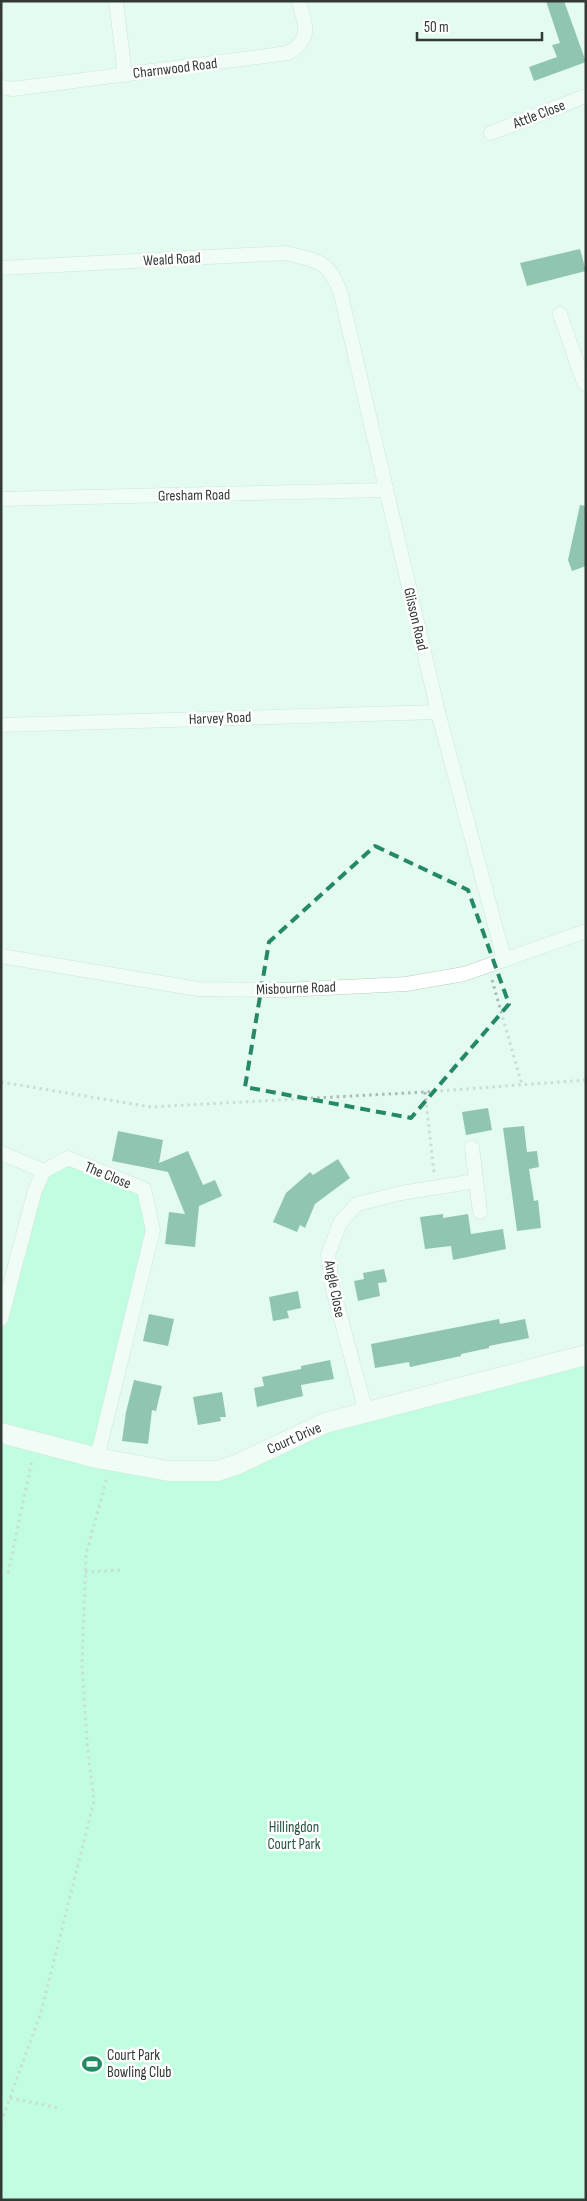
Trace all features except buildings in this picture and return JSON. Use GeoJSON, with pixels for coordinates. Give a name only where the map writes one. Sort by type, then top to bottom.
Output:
{"type":"FeatureCollection","features":[{"type":"Feature","properties":{"kind":"street"},"geometry":{"type":"LineString","coordinates":[[116,1],[125,75]]}},
{"type":"Feature","properties":{"kind":"street","name":"Charnwood Road"},"geometry":{"type":"LineString","coordinates":[[1,87],[13,89],[288,53],[301,46],[306,31],[299,1]]}},
{"type":"Feature","properties":{"kind":"street","name":"Attle Close"},"geometry":{"type":"LineString","coordinates":[[492,133],[586,96]]}},
{"type":"Feature","properties":{"kind":"street","name":"Weald Road"},"geometry":{"type":"LineString","coordinates":[[1,268],[285,253],[321,262],[336,278]]}},
{"type":"Feature","properties":{"kind":"street","name":"Glisson Road"},"geometry":{"type":"LineString","coordinates":[[336,278],[342,295],[438,712],[504,959]]}},
{"type":"Feature","properties":{"kind":"street"},"geometry":{"type":"LineString","coordinates":[[560,314],[581,359],[584,383]]}},
{"type":"Feature","properties":{"kind":"street","name":"Gresham Road"},"geometry":{"type":"LineString","coordinates":[[1,499],[386,490]]}},
{"type":"Feature","properties":{"kind":"street","name":"Harvey Road"},"geometry":{"type":"LineString","coordinates":[[1,725],[438,712]]}},
{"type":"Feature","properties":{"kind":"street","name":"Misbourne Road"},"geometry":{"type":"LineString","coordinates":[[1,956],[198,989],[284,990],[406,984],[464,974],[586,931]]}},
{"type":"Feature","properties":{"kind":"street"},"geometry":{"type":"LineString","coordinates":[[472,1148],[480,1212]]}},
{"type":"Feature","properties":{"kind":"street"},"geometry":{"type":"LineString","coordinates":[[1,1153],[44,1171],[35,1190],[1,1319]]}},
{"type":"Feature","properties":{"kind":"street","name":"The Close"},"geometry":{"type":"LineString","coordinates":[[44,1171],[68,1158],[144,1189],[152,1230],[104,1459]]}},
{"type":"Feature","properties":{"kind":"street","name":"Angle Close"},"geometry":{"type":"LineString","coordinates":[[366,1412],[333,1289],[328,1255],[340,1223],[357,1204],[401,1193],[476,1181]]}},
{"type":"Feature","properties":{"kind":"street","name":"Court Drive"},"geometry":{"type":"LineString","coordinates":[[1,1433],[104,1459],[169,1471],[217,1472],[325,1423],[586,1355]]}},
{"type":"Feature","properties":{"kind":"path"},"geometry":{"type":"LineString","coordinates":[[487,965],[522,1085]]}},
{"type":"Feature","properties":{"kind":"path"},"geometry":{"type":"LineString","coordinates":[[1,1082],[151,1107],[425,1092],[586,1080]]}},
{"type":"Feature","properties":{"kind":"path"},"geometry":{"type":"LineString","coordinates":[[425,1092],[435,1189]]}},
{"type":"Feature","properties":{"kind":"path"},"geometry":{"type":"LineString","coordinates":[[8,1573],[36,1442]]}},
{"type":"Feature","properties":{"kind":"path"},"geometry":{"type":"LineString","coordinates":[[1,2122],[41,2012],[94,1801],[83,1659],[85,1572],[86,1554],[104,1459]]}},
{"type":"Feature","properties":{"kind":"path"},"geometry":{"type":"LineString","coordinates":[[85,1572],[121,1570]]}},
{"type":"Feature","properties":{"kind":"path"},"geometry":{"type":"LineString","coordinates":[[83,1659],[90,1659]]}},
{"type":"Feature","properties":{"kind":"path"},"geometry":{"type":"LineString","coordinates":[[10,2098],[60,2108]]}},
{"type":"Feature","properties":{"kind":"highlighted area"},"geometry":{"type":"Polygon","coordinates":[[[375,846],[468,890],[509,1004],[411,1118],[245,1087],[269,942],[375,846]]]}},
{"type":"Feature","properties":{"kind":"green space","name":"Hillingdon Court Park"},"geometry":{"type":"Polygon","coordinates":[[[68,1158],[144,1189],[153,1230],[97,1457],[193,1472],[295,1437],[586,1355],[586,2200],[1,2200],[1,1319],[44,1171],[68,1158]]]}},
{"type":"Feature","properties":{"kind":"place","name":"Court Park Bowling Club"},"geometry":{"type":"Point","coordinates":[92,2064]}}]}
